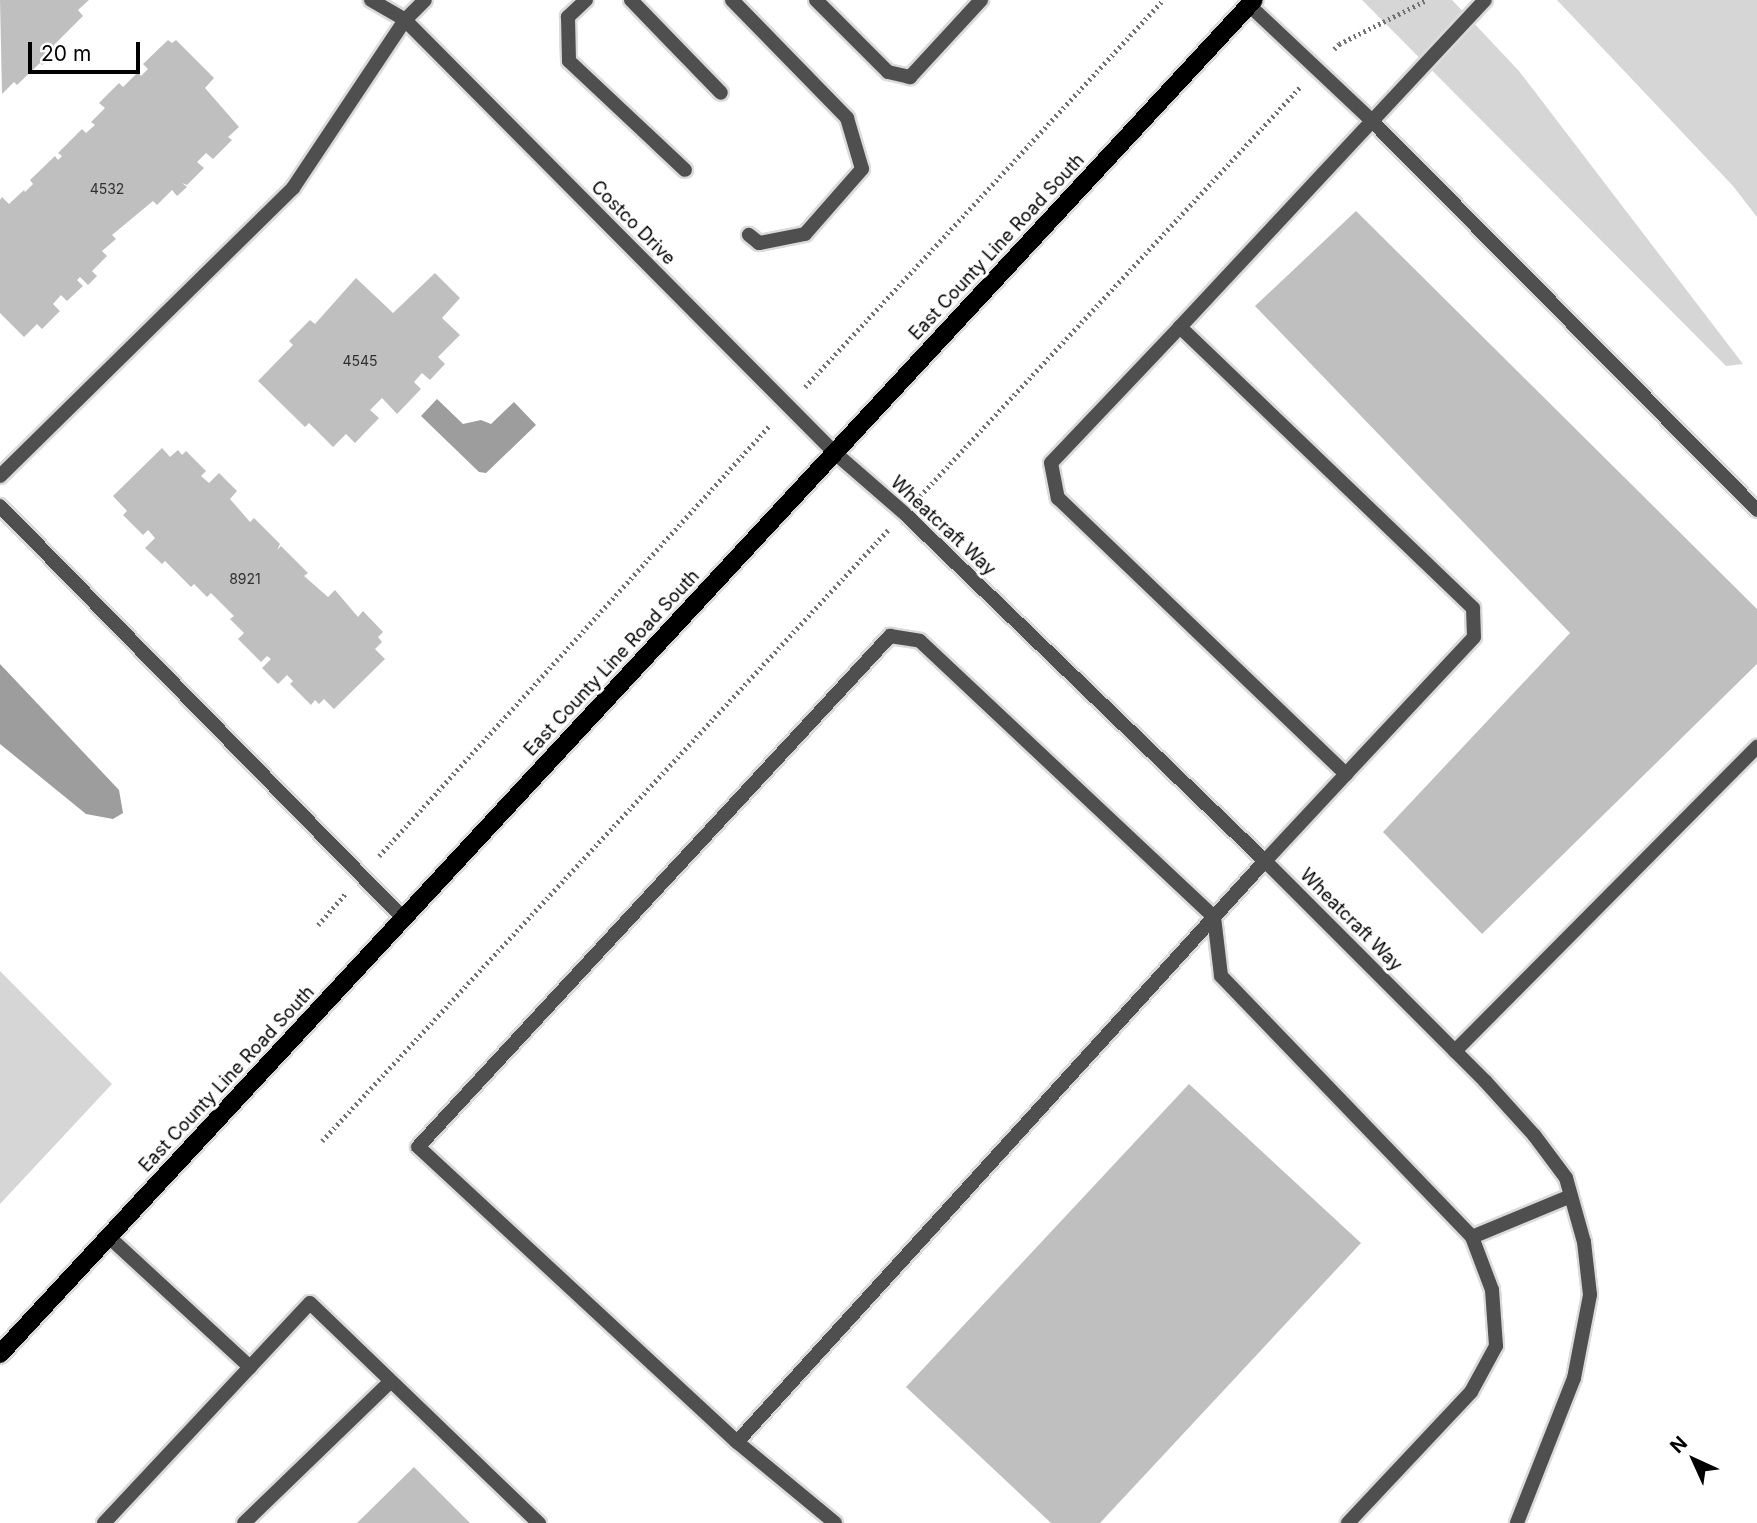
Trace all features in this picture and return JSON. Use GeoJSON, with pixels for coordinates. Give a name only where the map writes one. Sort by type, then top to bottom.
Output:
{"type":"FeatureCollection","features":[{"type":"Feature","properties":{"kind":"main road","name":"East County Line Road South"},"geometry":{"type":"LineString","coordinates":[[0,1354],[1252,3]]}},
{"type":"Feature","properties":{"kind":"lane","name":"Costco Drive"},"geometry":{"type":"LineString","coordinates":[[371,0],[405,20],[835,453]]}},
{"type":"Feature","properties":{"kind":"lane"},"geometry":{"type":"LineString","coordinates":[[0,476],[293,188],[405,20],[425,0]]}},
{"type":"Feature","properties":{"kind":"lane"},"geometry":{"type":"LineString","coordinates":[[586,0],[568,17],[569,61],[685,170]]}},
{"type":"Feature","properties":{"kind":"lane"},"geometry":{"type":"LineString","coordinates":[[631,0],[721,93]]}},
{"type":"Feature","properties":{"kind":"lane"},"geometry":{"type":"LineString","coordinates":[[732,0],[847,118],[862,169],[805,234],[759,243],[749,235]]}},
{"type":"Feature","properties":{"kind":"lane"},"geometry":{"type":"LineString","coordinates":[[816,0],[888,72],[910,76],[981,0]]}},
{"type":"Feature","properties":{"kind":"lane"},"geometry":{"type":"LineString","coordinates":[[1346,774],[1058,498],[1051,463],[1485,0]]}},
{"type":"Feature","properties":{"kind":"lane"},"geometry":{"type":"LineString","coordinates":[[1252,3],[1757,510]]}},
{"type":"Feature","properties":{"kind":"lane"},"geometry":{"type":"LineString","coordinates":[[737,1443],[1265,861],[1474,637],[1473,608],[1180,327]]}},
{"type":"Feature","properties":{"kind":"lane","name":"Wheatcraft Way"},"geometry":{"type":"LineString","coordinates":[[835,453],[904,513],[1265,861],[1455,1051],[1534,1135],[1566,1178],[1584,1242],[1590,1295],[1574,1378],[1517,1523]]}},
{"type":"Feature","properties":{"kind":"lane"},"geometry":{"type":"LineString","coordinates":[[0,506],[404,919]]}},
{"type":"Feature","properties":{"kind":"lane"},"geometry":{"type":"LineString","coordinates":[[835,1523],[737,1443],[418,1147],[890,636],[920,641],[1214,917],[1221,976],[1472,1237],[1492,1290],[1496,1346],[1471,1392],[1348,1523]]}},
{"type":"Feature","properties":{"kind":"lane"},"geometry":{"type":"LineString","coordinates":[[1455,1051],[1757,747]]}},
{"type":"Feature","properties":{"kind":"lane"},"geometry":{"type":"LineString","coordinates":[[1472,1237],[1571,1196]]}},
{"type":"Feature","properties":{"kind":"lane"},"geometry":{"type":"LineString","coordinates":[[109,1237],[250,1367]]}},
{"type":"Feature","properties":{"kind":"lane"},"geometry":{"type":"LineString","coordinates":[[104,1523],[310,1303],[539,1523]]}},
{"type":"Feature","properties":{"kind":"lane"},"geometry":{"type":"LineString","coordinates":[[244,1523],[391,1381]]}},
{"type":"Feature","properties":{"kind":"path"},"geometry":{"type":"LineString","coordinates":[[318,925],[788,406],[1163,0]]}},
{"type":"Feature","properties":{"kind":"path"},"geometry":{"type":"LineString","coordinates":[[322,1141],[1339,44],[1427,0]]}},
{"type":"Feature","properties":{"kind":"shaded area"},"geometry":{"type":"Polygon","coordinates":[[[1362,0],[1452,0],[1519,71],[1743,364],[1726,366],[1362,0]]]}},
{"type":"Feature","properties":{"kind":"shaded area"},"geometry":{"type":"Polygon","coordinates":[[[1557,0],[1757,0],[1757,217],[1733,186],[1557,0]]]}},
{"type":"Feature","properties":{"kind":"shaded area"},"geometry":{"type":"Polygon","coordinates":[[[437,399],[463,424],[481,420],[491,424],[514,402],[536,425],[486,473],[479,472],[421,416],[437,399]]]}},
{"type":"Feature","properties":{"kind":"shaded area"},"geometry":{"type":"Polygon","coordinates":[[[0,664],[119,790],[123,813],[113,819],[86,814],[0,744],[0,664]]]}},
{"type":"Feature","properties":{"kind":"shaded area"},"geometry":{"type":"Polygon","coordinates":[[[0,971],[112,1084],[0,1204],[0,971]]]}},
{"type":"Feature","properties":{"kind":"building"},"geometry":{"type":"Polygon","coordinates":[[[0,0],[89,0],[78,10],[83,16],[54,45],[58,49],[42,65],[40,63],[17,85],[14,82],[2,94],[0,0]]]}},
{"type":"Feature","properties":{"kind":"building"},"geometry":{"type":"Polygon","coordinates":[[[168,40],[172,43],[176,40],[214,78],[205,88],[239,127],[228,137],[232,140],[213,159],[206,153],[197,162],[204,168],[187,185],[182,183],[187,187],[177,196],[172,190],[157,205],[153,201],[112,235],[116,239],[102,251],[107,256],[92,271],[97,276],[88,285],[80,277],[77,280],[83,286],[67,301],[61,295],[53,304],[60,311],[42,329],[37,324],[24,337],[0,313],[0,200],[2,197],[9,204],[24,190],[25,192],[33,184],[30,180],[55,156],[58,160],[62,156],[58,153],[82,129],[86,133],[95,125],[91,122],[105,108],[99,103],[119,83],[123,87],[138,72],[141,76],[148,69],[143,64],[168,40]]]}},
{"type":"Feature","properties":{"kind":"building"},"geometry":{"type":"Polygon","coordinates":[[[1356,211],[1757,609],[1757,664],[1482,934],[1383,832],[1570,633],[1255,306],[1356,211]]]}},
{"type":"Feature","properties":{"kind":"building"},"geometry":{"type":"Polygon","coordinates":[[[435,273],[460,298],[442,318],[460,335],[438,357],[445,364],[430,380],[422,373],[414,382],[421,389],[397,414],[382,398],[370,410],[379,418],[355,443],[346,434],[333,447],[309,423],[305,427],[258,381],[293,345],[289,341],[310,320],[315,324],[356,278],[393,313],[435,273]]]}},
{"type":"Feature","properties":{"kind":"building"},"geometry":{"type":"Polygon","coordinates":[[[162,448],[170,457],[178,450],[182,455],[186,451],[206,471],[201,476],[209,483],[219,473],[237,491],[230,499],[250,522],[254,518],[280,544],[277,550],[281,546],[308,573],[304,576],[328,597],[335,590],[358,617],[363,611],[383,632],[378,637],[382,642],[375,649],[385,659],[334,709],[324,699],[319,704],[315,700],[311,705],[290,684],[293,681],[287,675],[278,684],[262,668],[271,659],[267,656],[261,662],[238,639],[244,633],[230,619],[234,616],[211,593],[207,597],[194,584],[191,587],[165,561],[162,564],[145,548],[155,538],[148,530],[143,535],[123,515],[127,511],[113,496],[162,448]]]}},
{"type":"Feature","properties":{"kind":"building"},"geometry":{"type":"Polygon","coordinates":[[[1189,1084],[1361,1243],[1100,1523],[1051,1523],[906,1387],[1189,1084]]]}},
{"type":"Feature","properties":{"kind":"building"},"geometry":{"type":"Polygon","coordinates":[[[414,1467],[470,1523],[357,1523],[414,1467]]]}}]}
